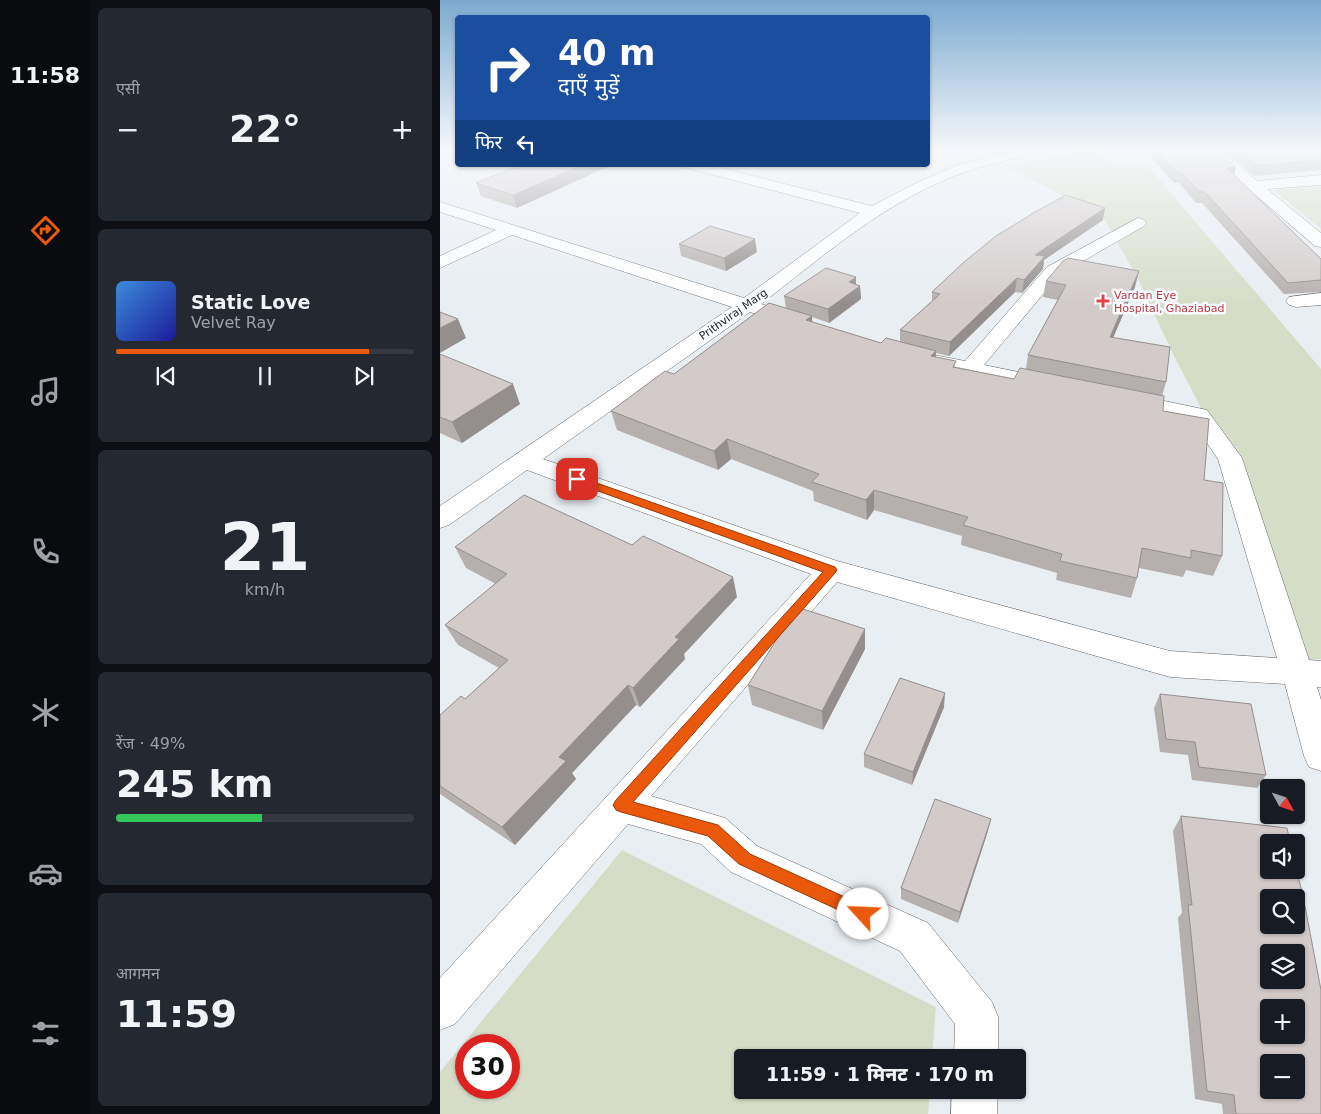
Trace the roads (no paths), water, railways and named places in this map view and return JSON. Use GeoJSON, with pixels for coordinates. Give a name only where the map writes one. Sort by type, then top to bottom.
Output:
{"type":"FeatureCollection","features":[{"type":"Feature","properties":{"kind":"street"},"geometry":{"type":"LineString","coordinates":[[830,200],[873,211]]}},
{"type":"Feature","properties":{"kind":"street","name":"Prithviraj Marg"},"geometry":{"type":"LineString","coordinates":[[440,519],[746,306],[862,218],[894,200]]}},
{"type":"Feature","properties":{"kind":"street"},"geometry":{"type":"LineString","coordinates":[[1271,200],[1321,242]]}},
{"type":"Feature","properties":{"kind":"street"},"geometry":{"type":"LineString","coordinates":[[440,208],[810,325]]}},
{"type":"Feature","properties":{"kind":"street"},"geometry":{"type":"LineString","coordinates":[[970,368],[1053,271],[1138,223]]}},
{"type":"Feature","properties":{"kind":"street"},"geometry":{"type":"LineString","coordinates":[[440,263],[510,230]]}},
{"type":"Feature","properties":{"kind":"street"},"geometry":{"type":"LineString","coordinates":[[1296,301],[1321,299]]}},
{"type":"Feature","properties":{"kind":"street"},"geometry":{"type":"LineString","coordinates":[[902,353],[1066,388]]}},
{"type":"Feature","properties":{"kind":"street"},"geometry":{"type":"LineString","coordinates":[[1114,397],[1199,415],[1230,458],[1309,673],[1321,756]]}},
{"type":"Feature","properties":{"kind":"street"},"geometry":{"type":"LineString","coordinates":[[523,460],[831,570],[1170,664],[1309,673]]}},
{"type":"Feature","properties":{"kind":"street"},"geometry":{"type":"LineString","coordinates":[[440,1009],[831,570]]}},
{"type":"Feature","properties":{"kind":"street"},"geometry":{"type":"LineString","coordinates":[[621,805],[712,830],[744,859],[914,937],[977,1018],[976,1049]]}},
{"type":"Feature","properties":{"kind":"street"},"geometry":{"type":"LineString","coordinates":[[974,1114],[975,1099]]}},
{"type":"Feature","properties":{"kind":"place","name":"Vardan Eye Hospital, Ghaziabad"},"geometry":{"type":"Point","coordinates":[1103,301]}}]}
